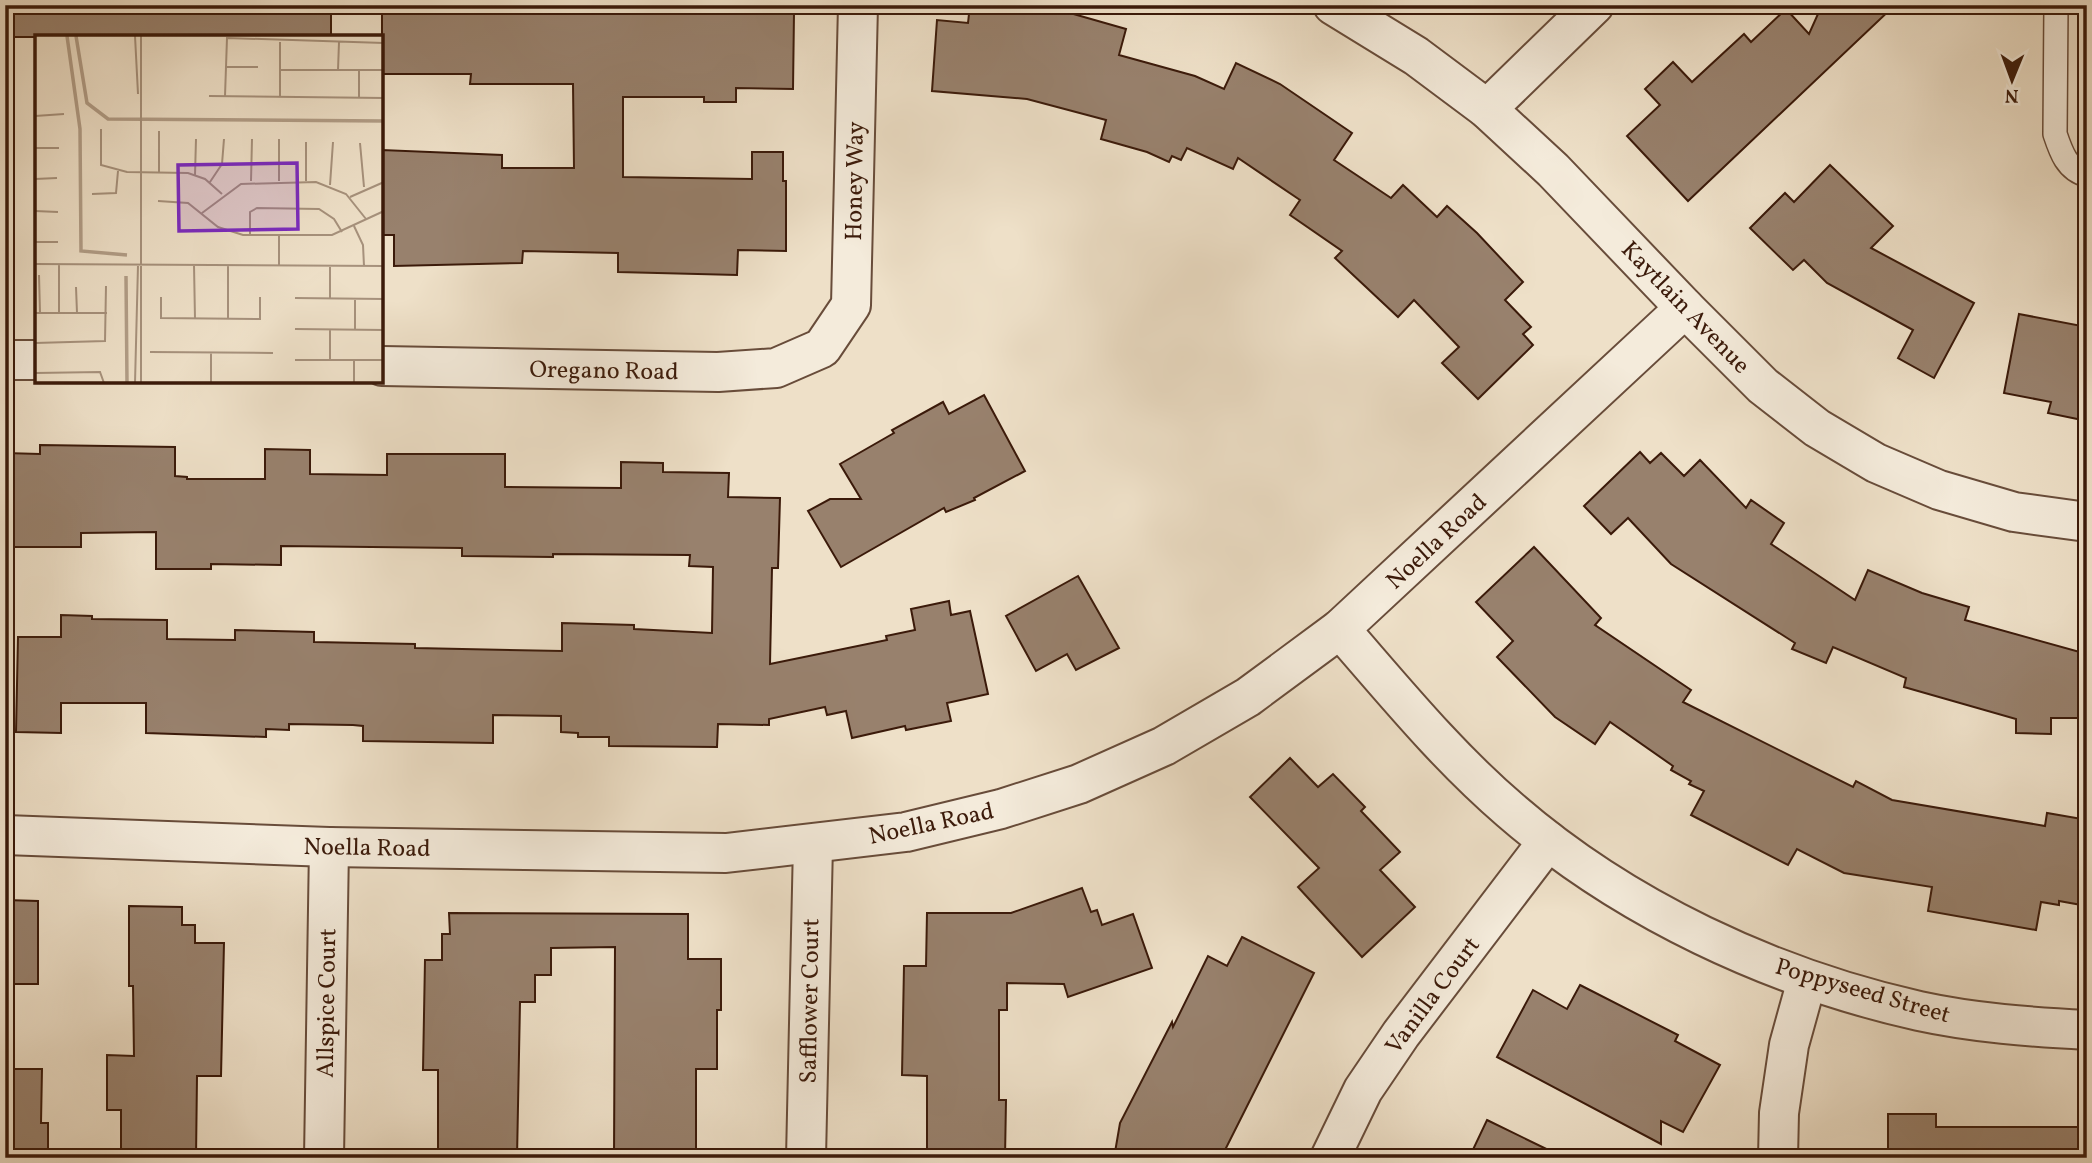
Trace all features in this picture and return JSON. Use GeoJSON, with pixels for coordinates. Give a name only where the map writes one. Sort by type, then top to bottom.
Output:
{"type":"FeatureCollection","features":[{"type":"Feature","properties":{"kind":"street","name":"Honey Way"},"geometry":{"type":"LineString","coordinates":[[822,348],[852,305],[858,5]]}},
{"type":"Feature","properties":{"kind":"street","name":"Kaytlain Avenue"},"geometry":{"type":"LineString","coordinates":[[1333,5],[1416,56],[1487,109],[1553,170],[1763,386],[1817,428],[1877,463],[1939,490],[2014,512],[2087,522]]}},
{"type":"Feature","properties":{"kind":"street"},"geometry":{"type":"LineString","coordinates":[[1487,109],[1594,5]]}},
{"type":"Feature","properties":{"kind":"street","name":"Noella Road"},"geometry":{"type":"LineString","coordinates":[[5,835],[329,847],[726,853],[906,832],[1002,809],[1079,784],[1164,746],[1248,697],[1340,629],[1685,308]]}},
{"type":"Feature","properties":{"kind":"street","name":"Oregano Road"},"geometry":{"type":"LineString","coordinates":[[383,366],[718,372],[776,368],[822,348]]}},
{"type":"Feature","properties":{"kind":"street"},"geometry":{"type":"LineString","coordinates":[[5,360],[35,360]]}},
{"type":"Feature","properties":{"kind":"street","name":"Poppyseed Street"},"geometry":{"type":"LineString","coordinates":[[1340,629],[1439,743],[1509,810],[1548,841],[1631,897],[1717,943],[1807,980],[1919,1011],[2015,1026],[2087,1030]]}},
{"type":"Feature","properties":{"kind":"street","name":"Vanilla Court"},"geometry":{"type":"LineString","coordinates":[[1330,1158],[1363,1090],[1401,1034],[1548,841]]}},
{"type":"Feature","properties":{"kind":"street","name":"Safflower Court"},"geometry":{"type":"LineString","coordinates":[[806,1158],[813,844]]}},
{"type":"Feature","properties":{"kind":"street","name":"Allspice Court"},"geometry":{"type":"LineString","coordinates":[[324,1158],[329,847]]}},
{"type":"Feature","properties":{"kind":"street"},"geometry":{"type":"LineString","coordinates":[[1778,1158],[1779,1113],[1789,1045],[1807,980]]}},
{"type":"Feature","properties":{"kind":"lane"},"geometry":{"type":"LineString","coordinates":[[2056,5],[2055,134],[2061,153],[2076,172],[2087,174]]}},
{"type":"Feature","properties":{"kind":"building"},"geometry":{"type":"Polygon","coordinates":[[[10,5],[331,5],[331,35],[9,37],[10,5]]]}},
{"type":"Feature","properties":{"kind":"building"},"geometry":{"type":"Polygon","coordinates":[[[400,5],[775,6],[775,13],[794,13],[793,89],[736,88],[736,102],[704,102],[704,97],[623,97],[623,177],[752,179],[752,152],[783,152],[783,181],[786,181],[786,251],[738,250],[737,275],[618,272],[618,253],[523,251],[522,263],[394,266],[394,235],[383,235],[383,150],[502,155],[502,168],[574,168],[573,84],[470,84],[471,74],[383,74],[382,8],[400,9],[400,5]]]}},
{"type":"Feature","properties":{"kind":"building"},"geometry":{"type":"Polygon","coordinates":[[[970,5],[1042,5],[1126,29],[1119,55],[1195,76],[1224,89],[1236,63],[1280,84],[1352,133],[1334,160],[1391,198],[1403,185],[1437,217],[1447,206],[1477,233],[1523,282],[1505,300],[1531,327],[1523,334],[1533,345],[1478,399],[1442,363],[1459,347],[1414,300],[1398,317],[1335,258],[1342,251],[1290,215],[1300,200],[1238,158],[1233,169],[1187,148],[1181,160],[1172,156],[1169,162],[1147,152],[1101,139],[1106,120],[1027,99],[932,91],[937,20],[968,23],[970,5]]]}},
{"type":"Feature","properties":{"kind":"building"},"geometry":{"type":"Polygon","coordinates":[[[1822,5],[1895,5],[1688,201],[1627,136],[1660,105],[1645,89],[1673,62],[1692,82],[1744,34],[1751,42],[1786,9],[1809,34],[1822,5]]]}},
{"type":"Feature","properties":{"kind":"building"},"geometry":{"type":"Polygon","coordinates":[[[1830,165],[1893,226],[1871,248],[1974,303],[1934,378],[1898,358],[1913,330],[1827,283],[1804,260],[1793,270],[1750,228],[1785,193],[1794,202],[1830,165]]]}},
{"type":"Feature","properties":{"kind":"building"},"geometry":{"type":"Polygon","coordinates":[[[2019,314],[2087,327],[2087,421],[2048,413],[2051,402],[2004,393],[2019,314]]]}},
{"type":"Feature","properties":{"kind":"building"},"geometry":{"type":"Polygon","coordinates":[[[984,395],[1025,471],[974,498],[975,500],[946,512],[944,508],[841,567],[808,511],[830,499],[861,499],[840,464],[894,433],[892,430],[943,402],[949,414],[984,395]]]}},
{"type":"Feature","properties":{"kind":"building"},"geometry":{"type":"Polygon","coordinates":[[[40,445],[175,447],[175,476],[187,479],[265,479],[265,449],[310,450],[310,474],[387,475],[387,454],[505,454],[505,487],[621,488],[621,462],[663,463],[663,472],[729,473],[728,497],[780,498],[778,568],[772,568],[770,664],[887,640],[886,636],[915,630],[911,609],[949,601],[951,615],[970,611],[988,694],[947,703],[951,721],[906,730],[905,726],[852,738],[846,711],[827,715],[825,707],[769,719],[769,725],[718,724],[717,747],[609,746],[609,737],[578,737],[578,733],[561,732],[561,716],[493,715],[493,743],[363,741],[363,726],[353,725],[289,724],[289,730],[266,729],[266,737],[146,733],[146,703],[61,703],[61,733],[16,732],[18,637],[61,637],[61,615],[92,616],[92,619],[167,620],[167,639],[235,640],[235,630],[314,632],[314,642],[415,644],[415,648],[562,651],[562,623],[634,625],[634,629],[712,633],[713,567],[689,566],[690,555],[462,556],[462,548],[281,546],[281,565],[211,564],[211,569],[156,569],[156,532],[81,533],[81,547],[5,547],[5,453],[40,454],[40,445]]]}},
{"type":"Feature","properties":{"kind":"building"},"geometry":{"type":"Polygon","coordinates":[[[1640,452],[1650,463],[1661,453],[1684,476],[1700,460],[1746,508],[1751,500],[1784,523],[1771,544],[1855,600],[1868,570],[1922,593],[1969,607],[1965,620],[2087,654],[2087,718],[2051,718],[2051,734],[2016,733],[2016,719],[1904,687],[1906,678],[1833,647],[1826,663],[1792,649],[1795,643],[1671,564],[1628,518],[1611,534],[1584,506],[1640,452]]]}},
{"type":"Feature","properties":{"kind":"building"},"geometry":{"type":"Polygon","coordinates":[[[1534,547],[1601,618],[1595,625],[1691,690],[1683,702],[1853,787],[1856,781],[1892,800],[2045,826],[2047,813],[2082,819],[2079,832],[2087,834],[2087,906],[2059,901],[2059,905],[2041,902],[2036,930],[1928,911],[1932,887],[1844,873],[1797,849],[1788,865],[1691,815],[1704,791],[1689,784],[1691,781],[1671,770],[1673,766],[1610,722],[1595,744],[1555,717],[1497,657],[1513,641],[1476,602],[1534,547]]]}},
{"type":"Feature","properties":{"kind":"building"},"geometry":{"type":"Polygon","coordinates":[[[1078,576],[1119,648],[1076,670],[1067,654],[1036,671],[1006,616],[1078,576]]]}},
{"type":"Feature","properties":{"kind":"building"},"geometry":{"type":"Polygon","coordinates":[[[1290,758],[1318,787],[1333,774],[1365,807],[1361,811],[1400,852],[1380,870],[1415,907],[1362,957],[1298,887],[1319,868],[1250,797],[1290,758]]]}},
{"type":"Feature","properties":{"kind":"building"},"geometry":{"type":"Polygon","coordinates":[[[1082,888],[1091,912],[1097,910],[1102,925],[1133,914],[1152,968],[1068,997],[1064,984],[1007,983],[1007,1010],[999,1010],[999,1100],[1006,1100],[1005,1158],[927,1158],[927,1076],[902,1075],[904,966],[926,966],[927,913],[1011,913],[1082,888]]]}},
{"type":"Feature","properties":{"kind":"building"},"geometry":{"type":"Polygon","coordinates":[[[5,900],[38,901],[38,984],[5,984],[5,900]]]}},
{"type":"Feature","properties":{"kind":"building"},"geometry":{"type":"Polygon","coordinates":[[[129,906],[182,907],[182,925],[195,925],[195,943],[224,943],[221,1076],[197,1076],[196,1158],[121,1158],[121,1110],[107,1110],[107,1055],[134,1056],[133,986],[129,986],[129,906]]]}},
{"type":"Feature","properties":{"kind":"building"},"geometry":{"type":"Polygon","coordinates":[[[449,913],[688,914],[688,959],[721,959],[721,1010],[717,1010],[717,1069],[696,1069],[696,1158],[614,1158],[615,947],[551,948],[551,975],[535,975],[535,1002],[520,1002],[517,1158],[438,1158],[438,1070],[423,1070],[425,960],[442,960],[442,934],[450,934],[449,913]]]}},
{"type":"Feature","properties":{"kind":"building"},"geometry":{"type":"Polygon","coordinates":[[[1242,937],[1314,973],[1221,1158],[1114,1158],[1120,1123],[1172,1022],[1173,1027],[1208,956],[1227,966],[1242,937]]]}},
{"type":"Feature","properties":{"kind":"building"},"geometry":{"type":"Polygon","coordinates":[[[1580,985],[1678,1035],[1675,1041],[1720,1065],[1683,1132],[1661,1121],[1661,1144],[1497,1057],[1533,990],[1567,1009],[1580,985]]]}},
{"type":"Feature","properties":{"kind":"building"},"geometry":{"type":"Polygon","coordinates":[[[5,1069],[42,1069],[41,1123],[48,1123],[48,1158],[5,1158],[5,1069]]]}},
{"type":"Feature","properties":{"kind":"building"},"geometry":{"type":"Polygon","coordinates":[[[1888,1114],[1936,1114],[1936,1127],[2087,1127],[2087,1158],[1888,1158],[1888,1114]]]}},
{"type":"Feature","properties":{"kind":"building"},"geometry":{"type":"Polygon","coordinates":[[[1487,1120],[1565,1158],[1469,1158],[1487,1120]]]}}]}
